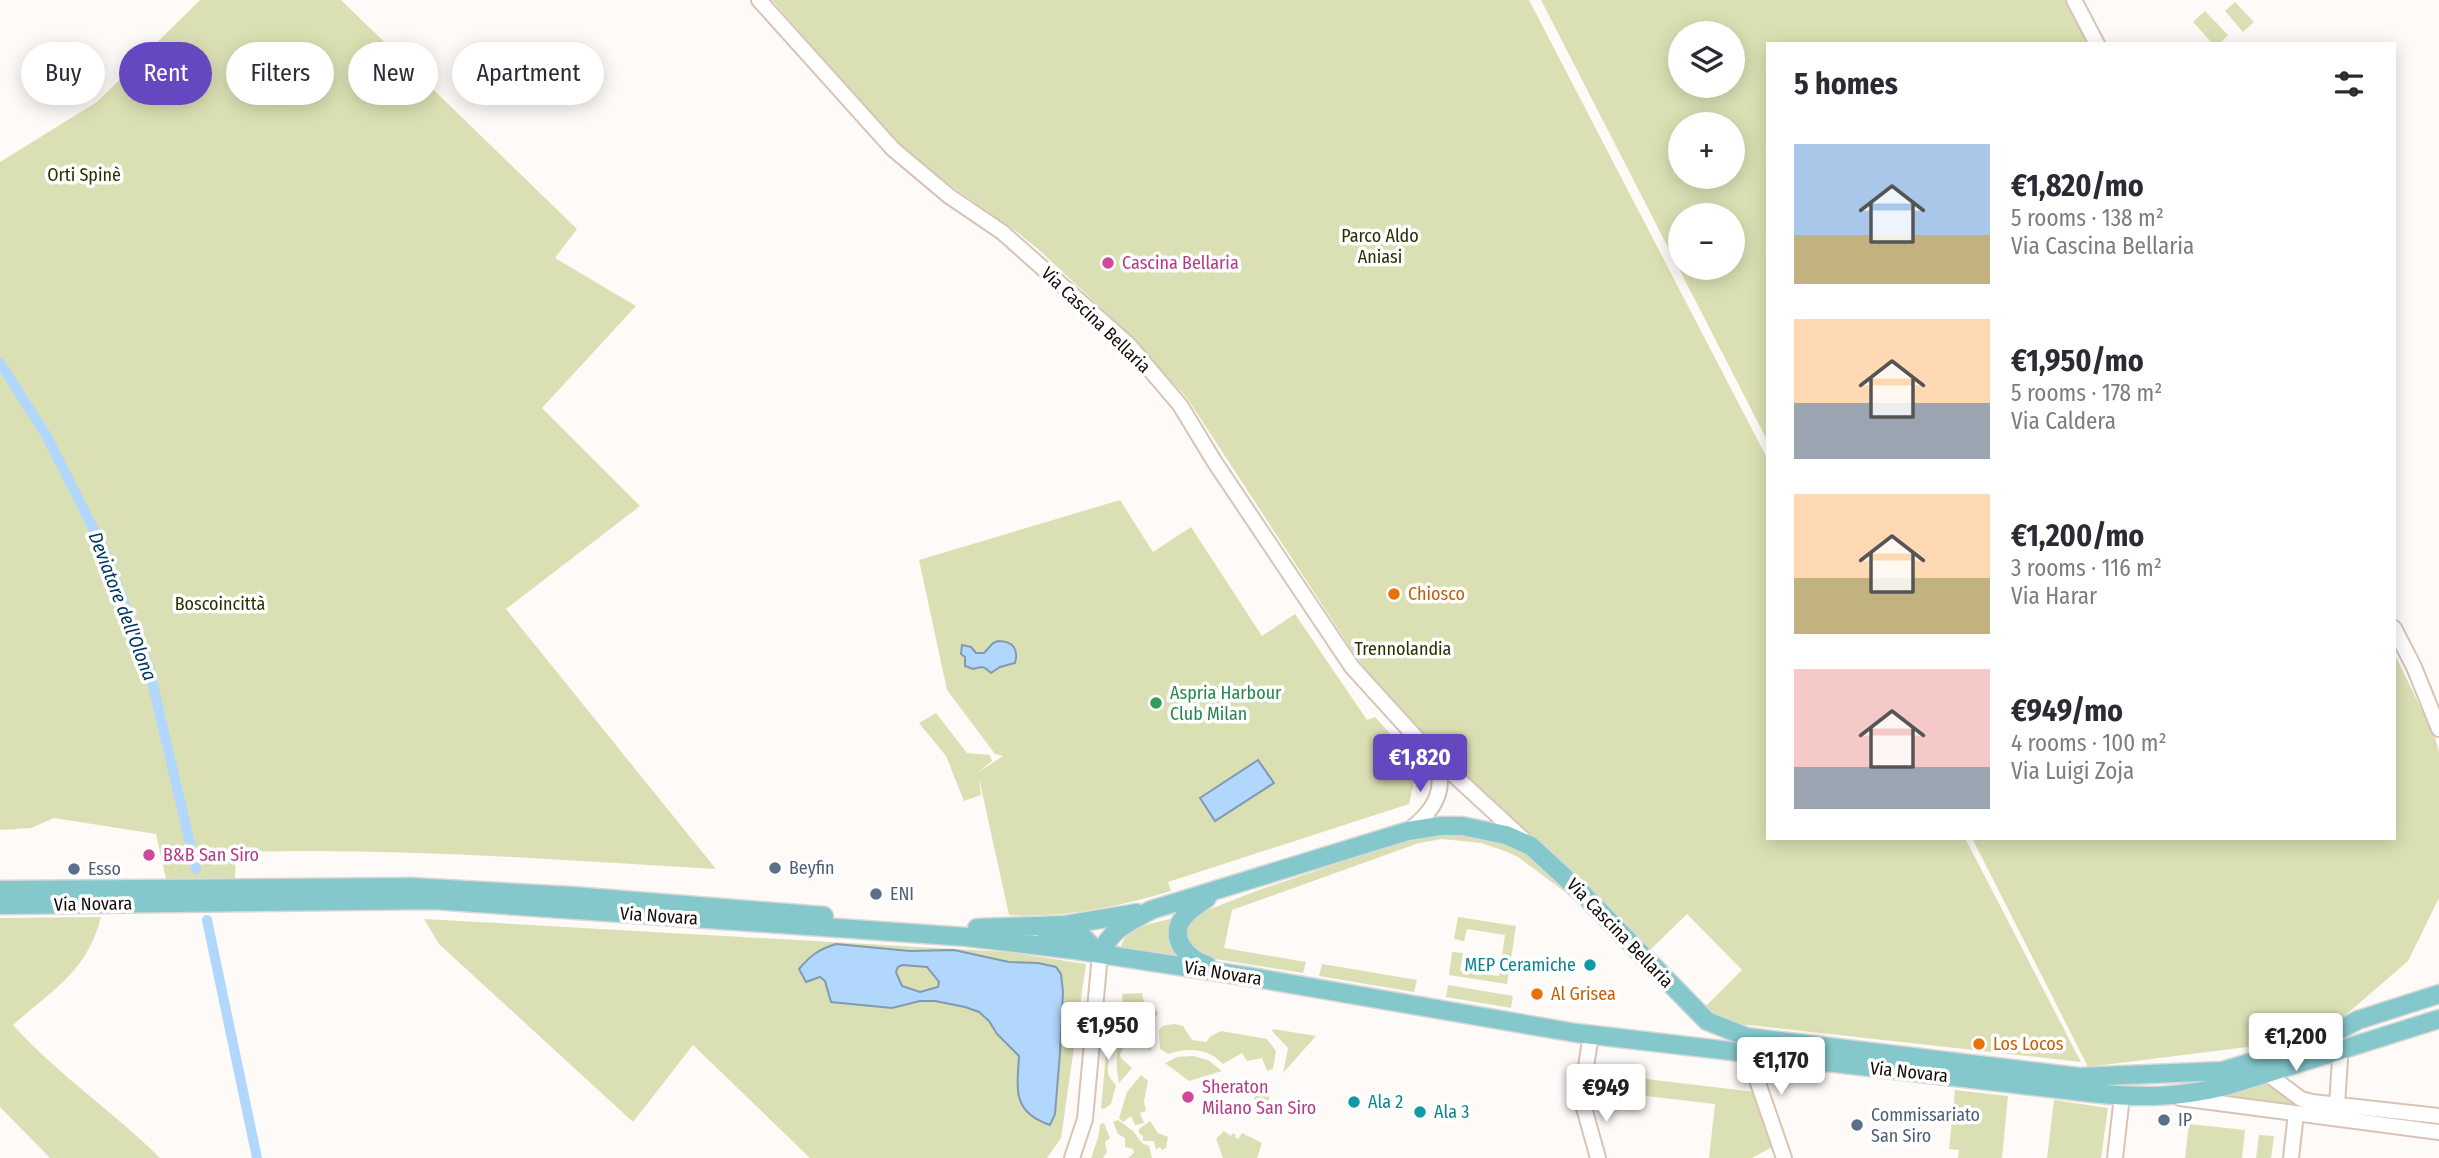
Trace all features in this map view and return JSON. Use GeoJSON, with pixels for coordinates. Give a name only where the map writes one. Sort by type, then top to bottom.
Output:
{"type":"FeatureCollection","features":[{"type":"Feature","properties":{"kind":"main road","name":"Via Cascina Bellaria"},"geometry":{"type":"LineString","coordinates":[[1151,910],[1408,831],[1462,826],[1506,835],[1531,846],[1583,894],[1707,1021]]}},
{"type":"Feature","properties":{"kind":"main road","name":"Via Novara"},"geometry":{"type":"LineString","coordinates":[[0,890],[410,887],[614,899],[994,929],[1065,925],[1151,910]]}},
{"type":"Feature","properties":{"kind":"main road"},"geometry":{"type":"LineString","coordinates":[[1218,890],[1185,915],[1178,927],[1178,941],[1189,955],[1202,963],[1251,977]]}},
{"type":"Feature","properties":{"kind":"main road","name":"Via Novara"},"geometry":{"type":"LineString","coordinates":[[0,905],[433,900],[967,937],[1251,977],[1591,1035],[2122,1096],[2172,1097]]}},
{"type":"Feature","properties":{"kind":"main road"},"geometry":{"type":"LineString","coordinates":[[994,929],[1084,938],[1100,954],[1114,931],[1151,910]]}},
{"type":"Feature","properties":{"kind":"main road","name":"Via Novara"},"geometry":{"type":"LineString","coordinates":[[1707,1021],[1747,1037],[2068,1076],[2103,1077],[2222,1071],[2315,1043],[2358,1020],[2439,994]]}},
{"type":"Feature","properties":{"kind":"main road"},"geometry":{"type":"LineString","coordinates":[[2172,1097],[2268,1074],[2439,1019]]}},
{"type":"Feature","properties":{"kind":"main road"},"geometry":{"type":"LineString","coordinates":[[1695,1047],[1706,1041],[1707,1021]]}},
{"type":"Feature","properties":{"kind":"main road"},"geometry":{"type":"LineString","coordinates":[[2103,1077],[2122,1096],[2127,1088],[2222,1071]]}},
{"type":"Feature","properties":{"kind":"street","name":"Via Cascina Bellaria"},"geometry":{"type":"LineString","coordinates":[[759,0],[893,149],[929,181],[1002,232],[1129,345],[1180,405],[1214,461],[1352,667],[1371,691],[1431,754],[1531,846]]}},
{"type":"Feature","properties":{"kind":"street"},"geometry":{"type":"LineString","coordinates":[[2074,0],[2096,42]]}},
{"type":"Feature","properties":{"kind":"street"},"geometry":{"type":"LineString","coordinates":[[2396,632],[2414,667],[2439,729]]}},
{"type":"Feature","properties":{"kind":"street","name":"Via Cascina Bellaria"},"geometry":{"type":"LineString","coordinates":[[1408,831],[1432,809],[1439,794],[1440,774],[1431,754]]}},
{"type":"Feature","properties":{"kind":"street"},"geometry":{"type":"LineString","coordinates":[[1072,1158],[1085,1119],[1100,954]]}},
{"type":"Feature","properties":{"kind":"street"},"geometry":{"type":"LineString","coordinates":[[1591,1035],[1581,1097],[1598,1158]]}},
{"type":"Feature","properties":{"kind":"street"},"geometry":{"type":"LineString","coordinates":[[2337,1051],[2340,1059],[2337,1105]]}},
{"type":"Feature","properties":{"kind":"street"},"geometry":{"type":"LineString","coordinates":[[1748,1054],[1784,1158]]}},
{"type":"Feature","properties":{"kind":"street"},"geometry":{"type":"LineString","coordinates":[[2253,1063],[2301,1099],[2308,1101],[2439,1116]]}},
{"type":"Feature","properties":{"kind":"street"},"geometry":{"type":"LineString","coordinates":[[2115,1158],[2122,1096]]}},
{"type":"Feature","properties":{"kind":"street","name":"Via Novara"},"geometry":{"type":"LineString","coordinates":[[2172,1097],[2439,1132]]}},
{"type":"Feature","properties":{"kind":"street"},"geometry":{"type":"LineString","coordinates":[[2291,1158],[2296,1113],[2308,1101]]}},
{"type":"Feature","properties":{"kind":"green space","name":"Boscoincittà"},"geometry":{"type":"Polygon","coordinates":[[[200,0],[341,0],[384,42],[348,42],[348,105],[438,105],[438,94],[577,229],[555,258],[636,306],[542,408],[640,506],[506,609],[716,869],[416,853],[236,852],[235,878],[166,879],[156,834],[54,818],[31,828],[0,830],[0,162],[92,105],[105,105],[105,94],[119,80],[119,105],[212,105],[212,42],[158,42],[200,0]]]}},
{"type":"Feature","properties":{"kind":"green space","name":"Parco Aldo Aniasi"},"geometry":{"type":"Polygon","coordinates":[[[772,0],[1529,0],[1668,267],[1668,280],[1675,280],[1766,456],[1766,840],[1966,840],[2081,1062],[1730,1023],[1705,1007],[1742,970],[1687,914],[1650,950],[1413,724],[1377,685],[1355,655],[1187,398],[1114,320],[1039,250],[937,176],[893,139],[772,0]]]}},
{"type":"Feature","properties":{"kind":"green space"},"geometry":{"type":"Polygon","coordinates":[[[1541,0],[2072,0],[2092,42],[1766,42],[1766,438],[1685,280],[1745,280],[1745,203],[1668,203],[1668,247],[1541,0]]]}},
{"type":"Feature","properties":{"kind":"green space"},"geometry":{"type":"Polygon","coordinates":[[[2235,2],[2254,22],[2243,32],[2225,11],[2235,2]]]}},
{"type":"Feature","properties":{"kind":"green space"},"geometry":{"type":"Polygon","coordinates":[[[2205,11],[2228,35],[2221,42],[2211,42],[2193,22],[2205,11]]]}},
{"type":"Feature","properties":{"kind":"green space","name":"Aspria Harbour Club Milan"},"geometry":{"type":"Polygon","coordinates":[[[1120,500],[1153,552],[1191,527],[1262,636],[1295,614],[1367,720],[1375,717],[1418,764],[1409,804],[1168,882],[1171,891],[1151,897],[1071,913],[1009,915],[979,778],[981,795],[964,801],[946,756],[919,723],[936,713],[967,753],[990,755],[992,761],[977,773],[1003,756],[995,754],[947,690],[919,560],[1120,500]]]}},
{"type":"Feature","properties":{"kind":"green space"},"geometry":{"type":"Polygon","coordinates":[[[2396,657],[2435,737],[2439,752],[2439,898],[2408,961],[2333,1026],[2271,1044],[2088,1067],[1973,840],[2396,840],[2396,657]]]}},
{"type":"Feature","properties":{"kind":"green space"},"geometry":{"type":"Polygon","coordinates":[[[1421,835],[1485,837],[1513,845],[1538,862],[1576,900],[1518,857],[1481,843],[1442,839],[1419,843],[1232,910],[1224,948],[1306,962],[1303,973],[1202,957],[1186,946],[1186,924],[1198,914],[1256,891],[1421,835]]]}},
{"type":"Feature","properties":{"kind":"green space"},"geometry":{"type":"Polygon","coordinates":[[[1183,916],[1189,959],[1125,952],[1121,948],[1129,934],[1137,929],[1183,916]]]}},
{"type":"Feature","properties":{"kind":"green space"},"geometry":{"type":"Polygon","coordinates":[[[101,917],[95,936],[77,966],[13,1025],[48,1060],[160,1158],[50,1158],[0,1107],[0,918],[101,917]]]}},
{"type":"Feature","properties":{"kind":"green space"},"geometry":{"type":"Polygon","coordinates":[[[1458,917],[1516,926],[1507,984],[1449,975],[1452,952],[1463,953],[1460,971],[1499,976],[1505,935],[1467,929],[1464,941],[1454,939],[1458,917]]]}},
{"type":"Feature","properties":{"kind":"green space"},"geometry":{"type":"Polygon","coordinates":[[[424,919],[1008,952],[1086,964],[1061,1138],[1047,1158],[810,1158],[693,1045],[633,1122],[439,944],[424,919]]]}},
{"type":"Feature","properties":{"kind":"green space"},"geometry":{"type":"Polygon","coordinates":[[[1322,964],[1417,980],[1414,992],[1319,976],[1322,964]]]}},
{"type":"Feature","properties":{"kind":"green space"},"geometry":{"type":"Polygon","coordinates":[[[1448,985],[1513,996],[1511,1008],[1446,997],[1448,985]]]}},
{"type":"Feature","properties":{"kind":"green space"},"geometry":{"type":"Polygon","coordinates":[[[1142,993],[1144,1003],[1152,1005],[1158,1013],[1150,1027],[1141,1030],[1149,1033],[1151,1049],[1150,1051],[1143,1041],[1141,1043],[1136,1039],[1129,1039],[1120,1054],[1132,1068],[1119,1083],[1117,1058],[1120,1043],[1131,1032],[1139,1030],[1115,1031],[1123,1031],[1114,1047],[1108,1067],[1110,1078],[1116,1086],[1111,1104],[1101,1108],[1108,1033],[1111,1033],[1108,1029],[1113,1017],[1136,1016],[1135,1012],[1124,1013],[1122,994],[1142,993]]]}},
{"type":"Feature","properties":{"kind":"green space"},"geometry":{"type":"Polygon","coordinates":[[[1162,1026],[1183,1026],[1192,1040],[1206,1042],[1221,1031],[1267,1039],[1276,1051],[1273,1069],[1267,1071],[1262,1058],[1247,1061],[1242,1053],[1223,1064],[1210,1054],[1197,1050],[1168,1054],[1160,1049],[1159,1031],[1162,1026]]]}},
{"type":"Feature","properties":{"kind":"green space"},"geometry":{"type":"Polygon","coordinates":[[[1273,1029],[1316,1036],[1283,1073],[1288,1048],[1273,1029]]]}},
{"type":"Feature","properties":{"kind":"green space"},"geometry":{"type":"Polygon","coordinates":[[[1193,1056],[1208,1060],[1222,1071],[1189,1081],[1165,1063],[1177,1057],[1193,1056]]]}},
{"type":"Feature","properties":{"kind":"green space"},"geometry":{"type":"Polygon","coordinates":[[[1596,1073],[1755,1092],[1774,1146],[1752,1158],[1709,1158],[1715,1104],[1594,1090],[1596,1073]]]}},
{"type":"Feature","properties":{"kind":"green space"},"geometry":{"type":"Polygon","coordinates":[[[1141,1075],[1148,1081],[1144,1101],[1146,1111],[1140,1113],[1144,1123],[1135,1125],[1131,1116],[1123,1122],[1119,1118],[1127,1092],[1141,1075]]]}},
{"type":"Feature","properties":{"kind":"green space"},"geometry":{"type":"Polygon","coordinates":[[[2267,1080],[2299,1105],[2227,1097],[2226,1094],[2267,1080]]]}},
{"type":"Feature","properties":{"kind":"green space"},"geometry":{"type":"Polygon","coordinates":[[[1267,1081],[1270,1091],[1268,1106],[1257,1104],[1254,1099],[1257,1090],[1255,1086],[1267,1081]]]}},
{"type":"Feature","properties":{"kind":"green space"},"geometry":{"type":"Polygon","coordinates":[[[1955,1090],[2008,1096],[2002,1158],[1958,1158],[1959,1150],[1949,1149],[1955,1090]]]}},
{"type":"Feature","properties":{"kind":"green space"},"geometry":{"type":"Polygon","coordinates":[[[2054,1100],[2108,1108],[2101,1158],[2047,1158],[2054,1100]]]}},
{"type":"Feature","properties":{"kind":"green space"},"geometry":{"type":"Polygon","coordinates":[[[1118,1120],[1133,1131],[1142,1143],[1149,1146],[1152,1158],[1128,1158],[1134,1153],[1133,1149],[1125,1147],[1125,1138],[1118,1134],[1113,1122],[1118,1120]]]}},
{"type":"Feature","properties":{"kind":"green space"},"geometry":{"type":"Polygon","coordinates":[[[1150,1121],[1158,1133],[1168,1137],[1166,1148],[1162,1150],[1160,1147],[1156,1149],[1154,1141],[1143,1141],[1143,1136],[1139,1133],[1139,1129],[1150,1121]]]}},
{"type":"Feature","properties":{"kind":"green space"},"geometry":{"type":"Polygon","coordinates":[[[1104,1123],[1110,1138],[1105,1142],[1107,1152],[1103,1158],[1091,1158],[1100,1124],[1104,1123]]]}},
{"type":"Feature","properties":{"kind":"green space"},"geometry":{"type":"Polygon","coordinates":[[[2189,1124],[2245,1130],[2242,1158],[2185,1158],[2189,1124]]]}},
{"type":"Feature","properties":{"kind":"green space"},"geometry":{"type":"Polygon","coordinates":[[[1224,1131],[1231,1136],[1233,1133],[1238,1139],[1242,1133],[1262,1143],[1257,1158],[1223,1158],[1216,1139],[1224,1131]]]}},
{"type":"Feature","properties":{"kind":"green space"},"geometry":{"type":"Polygon","coordinates":[[[2259,1135],[2274,1136],[2271,1158],[2256,1158],[2259,1135]]]}},
{"type":"Feature","properties":{"kind":"water"},"geometry":{"type":"Polygon","coordinates":[[[998,641],[1008,642],[1014,647],[1015,663],[991,673],[983,667],[973,669],[965,666],[965,657],[961,654],[962,645],[971,647],[976,653],[984,653],[998,641]]]}},
{"type":"Feature","properties":{"kind":"water"},"geometry":{"type":"Polygon","coordinates":[[[1258,760],[1274,783],[1215,821],[1200,798],[1258,760]]]}},
{"type":"Feature","properties":{"kind":"water"},"geometry":{"type":"Polygon","coordinates":[[[836,944],[910,951],[954,950],[1009,962],[1056,967],[1061,974],[1063,992],[1055,1114],[1050,1125],[1029,1114],[1023,1106],[1018,1089],[1019,1056],[979,1012],[935,1001],[920,1001],[892,1008],[831,1002],[825,981],[820,977],[806,982],[799,969],[815,954],[836,944]],[[898,967],[896,972],[902,986],[920,992],[938,987],[939,982],[927,967],[898,967]]]}},
{"type":"Feature","properties":{"kind":"waterway","name":"Deviatore dell'Olona"},"geometry":{"type":"LineString","coordinates":[[0,363],[46,435],[104,550],[149,668],[196,869]]}},
{"type":"Feature","properties":{"kind":"waterway","name":"Deviatore dell'Olona"},"geometry":{"type":"LineString","coordinates":[[207,920],[257,1158]]}},
{"type":"Feature","properties":{"kind":"place","name":"Cascina Bellaria"},"geometry":{"type":"Point","coordinates":[1108,263]}},
{"type":"Feature","properties":{"kind":"place","name":"Chiosco"},"geometry":{"type":"Point","coordinates":[1394,594]}},
{"type":"Feature","properties":{"kind":"place","name":"Aspria Harbour Club Milan"},"geometry":{"type":"Point","coordinates":[1156,703]}},
{"type":"Feature","properties":{"kind":"place","name":"B&B San Siro"},"geometry":{"type":"Point","coordinates":[149,855]}},
{"type":"Feature","properties":{"kind":"place","name":"Beyfin"},"geometry":{"type":"Point","coordinates":[775,868]}},
{"type":"Feature","properties":{"kind":"place","name":"Esso"},"geometry":{"type":"Point","coordinates":[74,869]}},
{"type":"Feature","properties":{"kind":"place","name":"ENI"},"geometry":{"type":"Point","coordinates":[876,894]}},
{"type":"Feature","properties":{"kind":"place","name":"MEP Ceramiche"},"geometry":{"type":"Point","coordinates":[1590,965]}},
{"type":"Feature","properties":{"kind":"place","name":"Al Grisea"},"geometry":{"type":"Point","coordinates":[1537,994]}},
{"type":"Feature","properties":{"kind":"place","name":"Los Locos"},"geometry":{"type":"Point","coordinates":[1979,1044]}},
{"type":"Feature","properties":{"kind":"place","name":"Sheraton Milano San Siro"},"geometry":{"type":"Point","coordinates":[1188,1097]}},
{"type":"Feature","properties":{"kind":"place","name":"Ala 2"},"geometry":{"type":"Point","coordinates":[1354,1102]}},
{"type":"Feature","properties":{"kind":"place","name":"Ala 3"},"geometry":{"type":"Point","coordinates":[1420,1112]}},
{"type":"Feature","properties":{"kind":"place","name":"IP"},"geometry":{"type":"Point","coordinates":[2164,1120]}},
{"type":"Feature","properties":{"kind":"place","name":"Commissariato San Siro"},"geometry":{"type":"Point","coordinates":[1857,1125]}},
{"type":"Feature","properties":{"kind":"park label","name":"Orti Spinè"},"geometry":{"type":"Point","coordinates":[84,175]}},
{"type":"Feature","properties":{"kind":"park label","name":"Trennolandia"},"geometry":{"type":"Point","coordinates":[1403,649]}}]}
